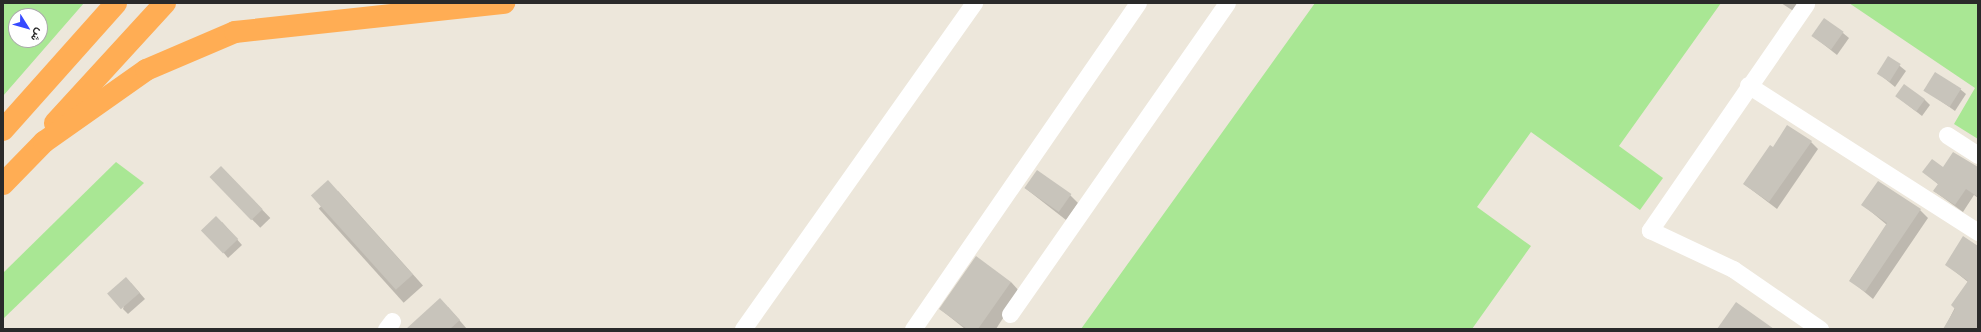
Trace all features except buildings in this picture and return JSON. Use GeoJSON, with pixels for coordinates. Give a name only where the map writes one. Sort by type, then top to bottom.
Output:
{"type":"FeatureCollection","features":[{"type":"Feature","properties":{"kind":"highway"},"geometry":{"type":"LineString","coordinates":[[3,130],[116,3]]}},
{"type":"Feature","properties":{"kind":"highway"},"geometry":{"type":"LineString","coordinates":[[3,180],[165,3]]}},
{"type":"Feature","properties":{"kind":"highway"},"geometry":{"type":"LineString","coordinates":[[3,184],[44,142],[146,70],[235,32],[504,3]]}},
{"type":"Feature","properties":{"kind":"street"},"geometry":{"type":"LineString","coordinates":[[743,329],[974,3]]}},
{"type":"Feature","properties":{"kind":"street"},"geometry":{"type":"LineString","coordinates":[[913,329],[1138,3]]}},
{"type":"Feature","properties":{"kind":"street"},"geometry":{"type":"LineString","coordinates":[[1010,314],[1227,3]]}},
{"type":"Feature","properties":{"kind":"street"},"geometry":{"type":"LineString","coordinates":[[1806,4],[1748,85],[1650,230],[1733,269],[1820,329]]}},
{"type":"Feature","properties":{"kind":"street"},"geometry":{"type":"LineString","coordinates":[[1748,85],[1978,232]]}},
{"type":"Feature","properties":{"kind":"street"},"geometry":{"type":"LineString","coordinates":[[1947,135],[1978,154]]}},
{"type":"Feature","properties":{"kind":"green space"},"geometry":{"type":"Polygon","coordinates":[[[3,3],[84,3],[48,44],[48,8],[8,8],[8,48],[45,48],[3,96],[3,3]]]}},
{"type":"Feature","properties":{"kind":"green space"},"geometry":{"type":"Polygon","coordinates":[[[1315,3],[1721,3],[1619,146],[1663,178],[1640,210],[1531,132],[1477,207],[1531,246],[1472,329],[1081,329],[1315,3]]]}},
{"type":"Feature","properties":{"kind":"green space"},"geometry":{"type":"Polygon","coordinates":[[[1849,3],[1978,3],[1978,139],[1954,124],[1975,88],[1849,3]]]}},
{"type":"Feature","properties":{"kind":"green space"},"geometry":{"type":"Polygon","coordinates":[[[116,162],[144,183],[3,319],[3,273],[116,162]]]}}]}
